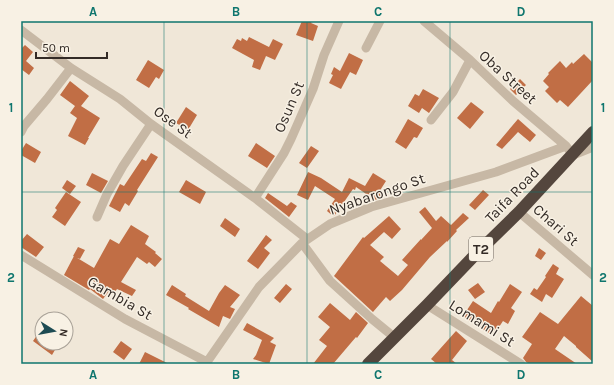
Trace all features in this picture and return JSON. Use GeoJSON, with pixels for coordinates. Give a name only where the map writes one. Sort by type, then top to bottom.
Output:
{"type":"FeatureCollection","features":[{"type":"Feature","properties":{"kind":"highway","name":"Taifa Road"},"geometry":{"type":"LineString","coordinates":[[368,364],[519,212],[569,150],[593,132]]}},
{"type":"Feature","properties":{"kind":"street","name":"Osun St"},"geometry":{"type":"LineString","coordinates":[[255,198],[284,153],[312,89],[324,55],[339,21]]}},
{"type":"Feature","properties":{"kind":"street"},"geometry":{"type":"LineString","coordinates":[[366,48],[380,21]]}},
{"type":"Feature","properties":{"kind":"street","name":"Oba Street"},"geometry":{"type":"LineString","coordinates":[[424,21],[470,60],[513,101],[569,150]]}},
{"type":"Feature","properties":{"kind":"street","name":"Ose St"},"geometry":{"type":"LineString","coordinates":[[21,30],[71,68],[120,99],[151,124],[255,198],[304,241],[330,281],[394,337]]}},
{"type":"Feature","properties":{"kind":"street"},"geometry":{"type":"LineString","coordinates":[[430,120],[453,92],[470,60]]}},
{"type":"Feature","properties":{"kind":"street"},"geometry":{"type":"LineString","coordinates":[[21,132],[24,126],[71,68]]}},
{"type":"Feature","properties":{"kind":"street"},"geometry":{"type":"LineString","coordinates":[[97,217],[107,194],[123,166],[151,124]]}},
{"type":"Feature","properties":{"kind":"street","name":"Nyabarongo St"},"geometry":{"type":"LineString","coordinates":[[207,363],[258,287],[304,241],[330,224],[371,207],[569,150],[593,148]]}},
{"type":"Feature","properties":{"kind":"street","name":"Chari St"},"geometry":{"type":"LineString","coordinates":[[519,212],[593,275]]}},
{"type":"Feature","properties":{"kind":"street","name":"Gambia St"},"geometry":{"type":"LineString","coordinates":[[21,255],[125,318],[207,363]]}},
{"type":"Feature","properties":{"kind":"street","name":"Lomami St"},"geometry":{"type":"LineString","coordinates":[[428,305],[521,364]]}},
{"type":"Feature","properties":{"kind":"building"},"geometry":{"type":"Polygon","coordinates":[[[302,21],[312,21],[311,23],[318,26],[313,41],[296,35],[302,21]]]}},
{"type":"Feature","properties":{"kind":"building"},"geometry":{"type":"Polygon","coordinates":[[[249,37],[269,47],[273,39],[283,44],[275,60],[266,56],[260,70],[252,67],[254,60],[232,48],[237,39],[241,41],[242,38],[247,41],[249,37]]]}},
{"type":"Feature","properties":{"kind":"building"},"geometry":{"type":"Polygon","coordinates":[[[25,45],[33,52],[26,61],[34,68],[29,75],[21,69],[21,49],[25,45]]]}},
{"type":"Feature","properties":{"kind":"building"},"geometry":{"type":"Polygon","coordinates":[[[349,53],[363,60],[356,75],[350,72],[341,89],[329,83],[333,75],[331,74],[334,67],[340,71],[349,53]]]}},
{"type":"Feature","properties":{"kind":"building"},"geometry":{"type":"Polygon","coordinates":[[[584,54],[593,63],[593,80],[568,107],[560,100],[557,103],[545,91],[549,87],[543,81],[549,74],[548,73],[560,61],[566,68],[584,54]]]}},
{"type":"Feature","properties":{"kind":"building"},"geometry":{"type":"Polygon","coordinates":[[[148,60],[164,70],[159,79],[156,77],[149,88],[136,80],[148,60]]]}},
{"type":"Feature","properties":{"kind":"building"},"geometry":{"type":"Polygon","coordinates":[[[520,79],[526,85],[516,95],[510,89],[520,79]]]}},
{"type":"Feature","properties":{"kind":"building"},"geometry":{"type":"Polygon","coordinates":[[[70,81],[89,96],[81,106],[100,118],[85,145],[68,136],[77,118],[70,113],[75,106],[60,95],[70,81]]]}},
{"type":"Feature","properties":{"kind":"building"},"geometry":{"type":"Polygon","coordinates":[[[423,89],[439,98],[429,113],[422,108],[419,113],[408,106],[415,94],[419,96],[423,89]]]}},
{"type":"Feature","properties":{"kind":"building"},"geometry":{"type":"Polygon","coordinates":[[[471,102],[484,112],[470,129],[457,118],[471,102]]]}},
{"type":"Feature","properties":{"kind":"building"},"geometry":{"type":"Polygon","coordinates":[[[186,107],[197,115],[188,130],[176,123],[186,107]]]}},
{"type":"Feature","properties":{"kind":"building"},"geometry":{"type":"Polygon","coordinates":[[[408,119],[423,128],[417,138],[414,137],[406,149],[395,142],[408,119]]]}},
{"type":"Feature","properties":{"kind":"building"},"geometry":{"type":"Polygon","coordinates":[[[518,119],[536,135],[530,142],[518,132],[502,149],[496,145],[518,119]]]}},
{"type":"Feature","properties":{"kind":"building"},"geometry":{"type":"Polygon","coordinates":[[[26,143],[41,152],[35,163],[21,155],[21,151],[26,143]]]}},
{"type":"Feature","properties":{"kind":"building"},"geometry":{"type":"Polygon","coordinates":[[[256,143],[275,156],[267,168],[248,156],[256,143]]]}},
{"type":"Feature","properties":{"kind":"building"},"geometry":{"type":"Polygon","coordinates":[[[311,146],[319,151],[307,168],[299,163],[311,146]]]}},
{"type":"Feature","properties":{"kind":"building"},"geometry":{"type":"Polygon","coordinates":[[[151,153],[158,157],[137,190],[138,191],[129,206],[125,203],[120,212],[109,206],[120,184],[124,186],[142,159],[146,161],[151,153]]]}},
{"type":"Feature","properties":{"kind":"building"},"geometry":{"type":"Polygon","coordinates":[[[308,172],[321,178],[342,192],[349,178],[365,186],[373,173],[386,181],[379,192],[383,195],[375,200],[356,187],[333,216],[327,211],[335,199],[315,186],[308,200],[297,195],[308,172]]]}},
{"type":"Feature","properties":{"kind":"building"},"geometry":{"type":"Polygon","coordinates":[[[92,173],[108,181],[101,193],[86,185],[92,173]]]}},
{"type":"Feature","properties":{"kind":"building"},"geometry":{"type":"Polygon","coordinates":[[[67,180],[76,186],[70,194],[62,188],[67,180]]]}},
{"type":"Feature","properties":{"kind":"building"},"geometry":{"type":"Polygon","coordinates":[[[186,180],[206,192],[200,204],[179,192],[186,180]]]}},
{"type":"Feature","properties":{"kind":"building"},"geometry":{"type":"Polygon","coordinates":[[[483,190],[489,195],[475,210],[469,205],[483,190]]]}},
{"type":"Feature","properties":{"kind":"building"},"geometry":{"type":"Polygon","coordinates":[[[66,192],[81,202],[65,226],[52,217],[57,210],[55,208],[66,192]]]}},
{"type":"Feature","properties":{"kind":"building"},"geometry":{"type":"Polygon","coordinates":[[[268,193],[287,206],[291,202],[297,206],[289,217],[265,198],[268,193]]]}},
{"type":"Feature","properties":{"kind":"building"},"geometry":{"type":"Polygon","coordinates":[[[425,207],[436,221],[441,216],[451,225],[463,213],[469,218],[456,230],[457,231],[447,242],[430,257],[402,290],[390,301],[386,297],[373,312],[334,276],[363,237],[364,238],[389,216],[401,229],[392,239],[384,232],[370,245],[384,257],[380,261],[398,276],[408,265],[402,260],[432,228],[419,212],[425,207]]]}},
{"type":"Feature","properties":{"kind":"building"},"geometry":{"type":"Polygon","coordinates":[[[225,218],[240,229],[235,237],[220,226],[225,218]]]}},
{"type":"Feature","properties":{"kind":"building"},"geometry":{"type":"Polygon","coordinates":[[[131,225],[149,236],[145,244],[156,252],[155,253],[162,259],[155,267],[149,262],[147,264],[137,257],[121,282],[136,290],[132,296],[117,289],[115,292],[110,290],[103,299],[90,289],[89,290],[64,275],[74,256],[94,268],[110,239],[119,244],[131,225]]]}},
{"type":"Feature","properties":{"kind":"building"},"geometry":{"type":"Polygon","coordinates":[[[27,234],[44,247],[36,257],[21,247],[21,241],[27,234]]]}},
{"type":"Feature","properties":{"kind":"building"},"geometry":{"type":"Polygon","coordinates":[[[266,235],[272,240],[264,248],[270,253],[258,269],[247,261],[266,235]]]}},
{"type":"Feature","properties":{"kind":"building"},"geometry":{"type":"Polygon","coordinates":[[[78,247],[85,250],[80,259],[73,256],[78,247]]]}},
{"type":"Feature","properties":{"kind":"building"},"geometry":{"type":"Polygon","coordinates":[[[539,248],[546,253],[541,260],[535,256],[539,248]]]}},
{"type":"Feature","properties":{"kind":"building"},"geometry":{"type":"Polygon","coordinates":[[[553,264],[559,268],[556,274],[564,279],[552,298],[546,294],[542,302],[530,294],[534,288],[537,290],[553,264]]]}},
{"type":"Feature","properties":{"kind":"building"},"geometry":{"type":"Polygon","coordinates":[[[478,283],[485,292],[475,299],[468,290],[478,283]]]}},
{"type":"Feature","properties":{"kind":"building"},"geometry":{"type":"Polygon","coordinates":[[[286,284],[292,289],[280,303],[274,298],[286,284]]]}},
{"type":"Feature","properties":{"kind":"building"},"geometry":{"type":"Polygon","coordinates":[[[510,284],[522,292],[511,308],[515,311],[508,324],[503,321],[493,336],[463,316],[473,301],[491,313],[510,284]]]}},
{"type":"Feature","properties":{"kind":"building"},"geometry":{"type":"Polygon","coordinates":[[[172,285],[186,294],[185,296],[209,311],[225,285],[240,295],[230,307],[235,309],[230,319],[223,316],[219,327],[166,295],[172,285]]]}},
{"type":"Feature","properties":{"kind":"building"},"geometry":{"type":"Polygon","coordinates":[[[581,296],[593,306],[593,362],[564,336],[555,349],[577,364],[530,364],[526,362],[523,358],[532,344],[522,337],[540,312],[558,324],[581,296]]]}},
{"type":"Feature","properties":{"kind":"building"},"geometry":{"type":"Polygon","coordinates":[[[330,303],[350,320],[356,312],[368,323],[357,338],[356,337],[333,364],[313,364],[327,346],[319,340],[330,327],[318,317],[330,303]]]}},
{"type":"Feature","properties":{"kind":"building"},"geometry":{"type":"Polygon","coordinates":[[[247,323],[274,338],[270,342],[276,345],[269,364],[253,359],[262,340],[243,330],[247,323]]]}},
{"type":"Feature","properties":{"kind":"building"},"geometry":{"type":"Polygon","coordinates":[[[456,331],[467,341],[452,360],[457,364],[437,364],[431,359],[456,331]]]}},
{"type":"Feature","properties":{"kind":"building"},"geometry":{"type":"Polygon","coordinates":[[[121,341],[132,349],[124,360],[113,352],[121,341]]]}},
{"type":"Feature","properties":{"kind":"building"},"geometry":{"type":"Polygon","coordinates":[[[47,351],[54,351],[52,355],[47,351]]]}},
{"type":"Feature","properties":{"kind":"building"},"geometry":{"type":"Polygon","coordinates":[[[145,352],[169,364],[139,364],[145,352]]]}}]}
